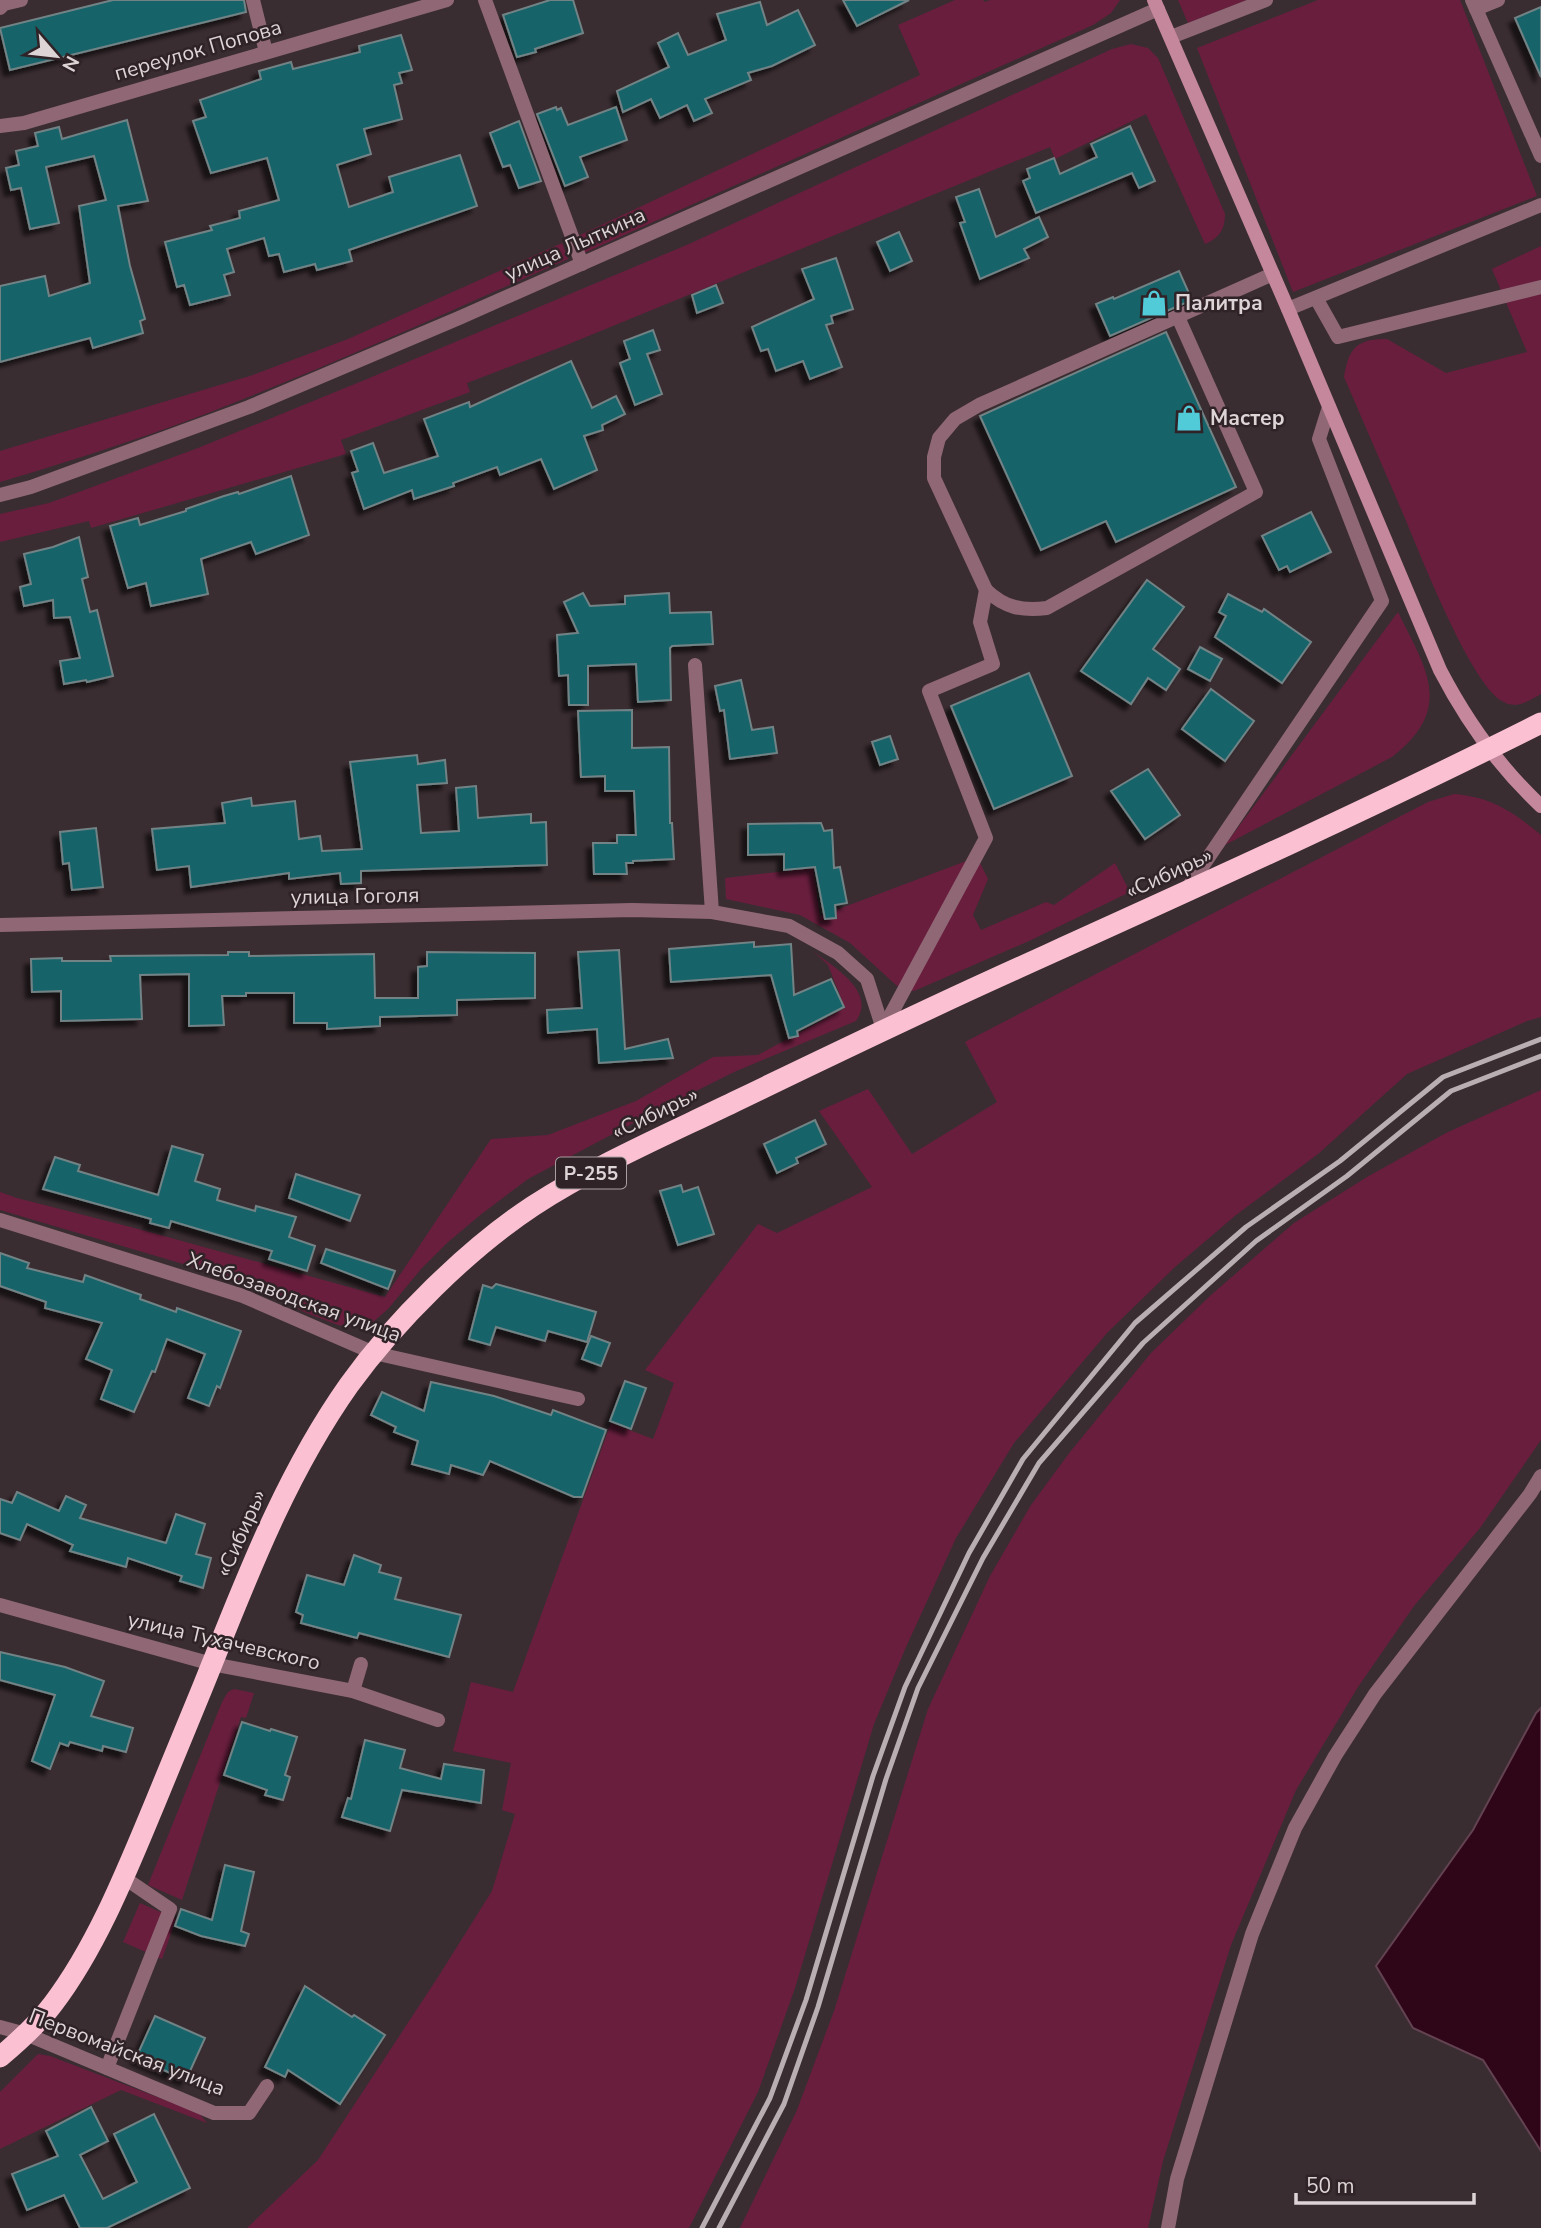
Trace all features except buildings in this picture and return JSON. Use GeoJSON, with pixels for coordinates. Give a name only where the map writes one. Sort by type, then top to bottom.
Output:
{"type":"FeatureCollection","features":[{"type":"Feature","properties":{"kind":"highway","name":"«Сибирь»"},"geometry":{"type":"LineString","coordinates":[[26,2034],[52,2006],[99,1927],[123,1877],[247,1577],[285,1494],[321,1429],[349,1385],[374,1353],[470,1254],[532,1207],[607,1164],[884,1029],[1184,893],[1541,723]]}},
{"type":"Feature","properties":{"kind":"highway","name":"Р-255"},"geometry":{"type":"LineString","coordinates":[[0,2057],[26,2034]]}},
{"type":"Feature","properties":{"kind":"street"},"geometry":{"type":"LineString","coordinates":[[3,4],[20,0]]}},
{"type":"Feature","properties":{"kind":"street"},"geometry":{"type":"LineString","coordinates":[[253,0],[266,52]]}},
{"type":"Feature","properties":{"kind":"street","name":"переулок Попова"},"geometry":{"type":"LineString","coordinates":[[0,126],[24,123],[447,0]]}},
{"type":"Feature","properties":{"kind":"street"},"geometry":{"type":"LineString","coordinates":[[485,0],[582,264]]}},
{"type":"Feature","properties":{"kind":"street"},"geometry":{"type":"LineString","coordinates":[[1171,37],[1266,0]]}},
{"type":"Feature","properties":{"kind":"street"},"geometry":{"type":"LineString","coordinates":[[1498,0],[1474,4],[1541,156]]}},
{"type":"Feature","properties":{"kind":"street"},"geometry":{"type":"LineString","coordinates":[[1156,4],[1289,309],[1440,670],[1489,749],[1541,806]]}},
{"type":"Feature","properties":{"kind":"street","name":"улица Лыткина"},"geometry":{"type":"LineString","coordinates":[[0,495],[31,487],[249,407],[582,264],[1156,4]]}},
{"type":"Feature","properties":{"kind":"street"},"geometry":{"type":"LineString","coordinates":[[1289,309],[1541,205]]}},
{"type":"Feature","properties":{"kind":"street"},"geometry":{"type":"LineString","coordinates":[[1178,317],[1256,492],[1047,608],[1027,610],[1009,607],[997,601],[986,590],[934,478],[934,457],[939,438],[955,419],[979,405],[1273,274]]}},
{"type":"Feature","properties":{"kind":"street"},"geometry":{"type":"LineString","coordinates":[[1316,298],[1338,337],[1541,287]]}},
{"type":"Feature","properties":{"kind":"street"},"geometry":{"type":"LineString","coordinates":[[1184,893],[1382,601],[1319,439],[1329,407]]}},
{"type":"Feature","properties":{"kind":"street"},"geometry":{"type":"LineString","coordinates":[[884,1029],[986,838],[929,691],[993,664],[980,622],[986,590]]}},
{"type":"Feature","properties":{"kind":"street"},"geometry":{"type":"LineString","coordinates":[[695,665],[712,912]]}},
{"type":"Feature","properties":{"kind":"street","name":"улица Гоголя"},"geometry":{"type":"LineString","coordinates":[[0,925],[632,910],[712,912],[789,926],[838,953],[867,979],[884,1029]]}},
{"type":"Feature","properties":{"kind":"street","name":"Хлебозаводская улица"},"geometry":{"type":"LineString","coordinates":[[0,1220],[243,1296],[374,1353],[578,1399]]}},
{"type":"Feature","properties":{"kind":"street"},"geometry":{"type":"LineString","coordinates":[[1168,2228],[1177,2179],[1252,1934],[1295,1828],[1335,1756],[1376,1694],[1541,1476]]}},
{"type":"Feature","properties":{"kind":"street","name":"улица Тухачевского"},"geometry":{"type":"LineString","coordinates":[[0,1605],[212,1664],[352,1691],[438,1720]]}},
{"type":"Feature","properties":{"kind":"street"},"geometry":{"type":"LineString","coordinates":[[352,1691],[361,1664]]}},
{"type":"Feature","properties":{"kind":"street"},"geometry":{"type":"LineString","coordinates":[[107,2068],[170,1909],[123,1877]]}},
{"type":"Feature","properties":{"kind":"street","name":"Первомайская улица"},"geometry":{"type":"LineString","coordinates":[[0,2027],[26,2034],[214,2113],[249,2113],[267,2086]]}},
{"type":"Feature","properties":{"kind":"shaded area"},"geometry":{"type":"Polygon","coordinates":[[[955,0],[1120,0],[1111,13],[1093,25],[584,253],[578,236],[920,75],[898,25],[955,0]]]}},
{"type":"Feature","properties":{"kind":"shaded area"},"geometry":{"type":"Polygon","coordinates":[[[1178,0],[1247,0],[1188,23],[1178,0]]]}},
{"type":"Feature","properties":{"kind":"shaded area"},"geometry":{"type":"Polygon","coordinates":[[[1318,0],[1460,0],[1537,196],[1293,292],[1197,48],[1318,0]]]}},
{"type":"Feature","properties":{"kind":"shaded area"},"geometry":{"type":"Polygon","coordinates":[[[1131,44],[1148,48],[1158,58],[1225,214],[1220,233],[1205,244],[1146,114],[1055,159],[1050,147],[564,346],[467,383],[470,392],[341,440],[346,454],[91,528],[89,521],[0,542],[0,514],[49,503],[198,448],[367,379],[689,244],[1112,49],[1131,44]]]}},
{"type":"Feature","properties":{"kind":"shaded area"},"geometry":{"type":"Polygon","coordinates":[[[562,243],[568,259],[365,349],[181,423],[0,482],[0,451],[253,375],[348,339],[562,243]]]}},
{"type":"Feature","properties":{"kind":"shaded area"},"geometry":{"type":"Polygon","coordinates":[[[1541,246],[1541,694],[1522,704],[1512,705],[1502,701],[1489,689],[1460,642],[1344,377],[1348,359],[1356,347],[1376,339],[1387,339],[1446,373],[1527,352],[1492,269],[1541,246]]]}},
{"type":"Feature","properties":{"kind":"shaded area"},"geometry":{"type":"Polygon","coordinates":[[[1398,612],[1418,652],[1429,688],[1429,705],[1423,722],[1411,739],[1392,757],[1225,845],[1398,612]]]}},
{"type":"Feature","properties":{"kind":"shaded area"},"geometry":{"type":"Polygon","coordinates":[[[1454,794],[1490,802],[1541,835],[1541,1017],[1407,1074],[1318,1154],[1236,1215],[1175,1267],[1107,1333],[1014,1443],[956,1538],[874,1724],[795,1988],[758,2092],[689,2228],[247,2228],[318,2160],[492,1891],[515,1814],[502,1810],[511,1763],[453,1751],[471,1682],[513,1692],[611,1423],[653,1439],[674,1383],[645,1370],[758,1224],[777,1233],[872,1187],[819,1111],[868,1089],[912,1154],[997,1102],[965,1042],[1428,802],[1454,794]]]}},
{"type":"Feature","properties":{"kind":"shaded area"},"geometry":{"type":"Polygon","coordinates":[[[977,857],[988,879],[973,915],[981,930],[1046,902],[1054,905],[1115,863],[1130,892],[1029,941],[914,991],[896,985],[850,943],[800,915],[726,899],[725,878],[813,868],[820,916],[977,857]]]}},
{"type":"Feature","properties":{"kind":"shaded area"},"geometry":{"type":"Polygon","coordinates":[[[813,951],[841,972],[857,990],[861,1010],[856,1021],[734,1072],[528,1179],[447,1243],[373,1322],[355,1327],[338,1325],[304,1312],[258,1286],[0,1210],[0,1192],[385,1297],[491,1139],[548,1135],[636,1101],[713,1057],[758,1055],[845,1008],[828,965],[813,951]]]}},
{"type":"Feature","properties":{"kind":"shaded area"},"geometry":{"type":"Polygon","coordinates":[[[1541,1090],[1541,1440],[1480,1528],[1414,1606],[1358,1687],[1296,1790],[1231,1945],[1163,2161],[1148,2228],[740,2228],[797,2110],[834,2011],[928,1709],[990,1576],[1031,1505],[1070,1452],[1151,1353],[1211,1295],[1294,1223],[1367,1177],[1446,1133],[1541,1090]]]}},
{"type":"Feature","properties":{"kind":"shaded area"},"geometry":{"type":"Polygon","coordinates":[[[234,1689],[254,1693],[246,1718],[241,1717],[182,1900],[148,1885],[222,1702],[228,1692],[234,1689]]]}},
{"type":"Feature","properties":{"kind":"shaded area"},"geometry":{"type":"Polygon","coordinates":[[[1541,1708],[1541,2151],[1483,2060],[1413,2028],[1376,1966],[1473,1830],[1541,1708]]]}},
{"type":"Feature","properties":{"kind":"shaded area"},"geometry":{"type":"Polygon","coordinates":[[[140,1903],[176,1919],[162,1959],[123,1942],[140,1903]]]}},
{"type":"Feature","properties":{"kind":"shaded area"},"geometry":{"type":"Polygon","coordinates":[[[38,2054],[50,2056],[199,2113],[207,2123],[121,2090],[0,2149],[0,2092],[38,2054]]]}},
{"type":"Feature","properties":{"kind":"railway"},"geometry":{"type":"LineString","coordinates":[[702,2228],[770,2098],[806,2000],[873,1776],[905,1687],[969,1553],[1023,1459],[1135,1323],[1246,1227],[1340,1161],[1443,1077],[1541,1039]]}},
{"type":"Feature","properties":{"kind":"railway"},"geometry":{"type":"LineString","coordinates":[[719,2228],[784,2104],[818,2007],[886,1779],[918,1688],[983,1558],[1039,1463],[1143,1343],[1256,1241],[1347,1176],[1451,1091],[1541,1056]]}},
{"type":"Feature","properties":{"kind":"place","name":"Палитра"},"geometry":{"type":"Point","coordinates":[1154,303]}},
{"type":"Feature","properties":{"kind":"place","name":"Мастер"},"geometry":{"type":"Point","coordinates":[1189,418]}}]}
